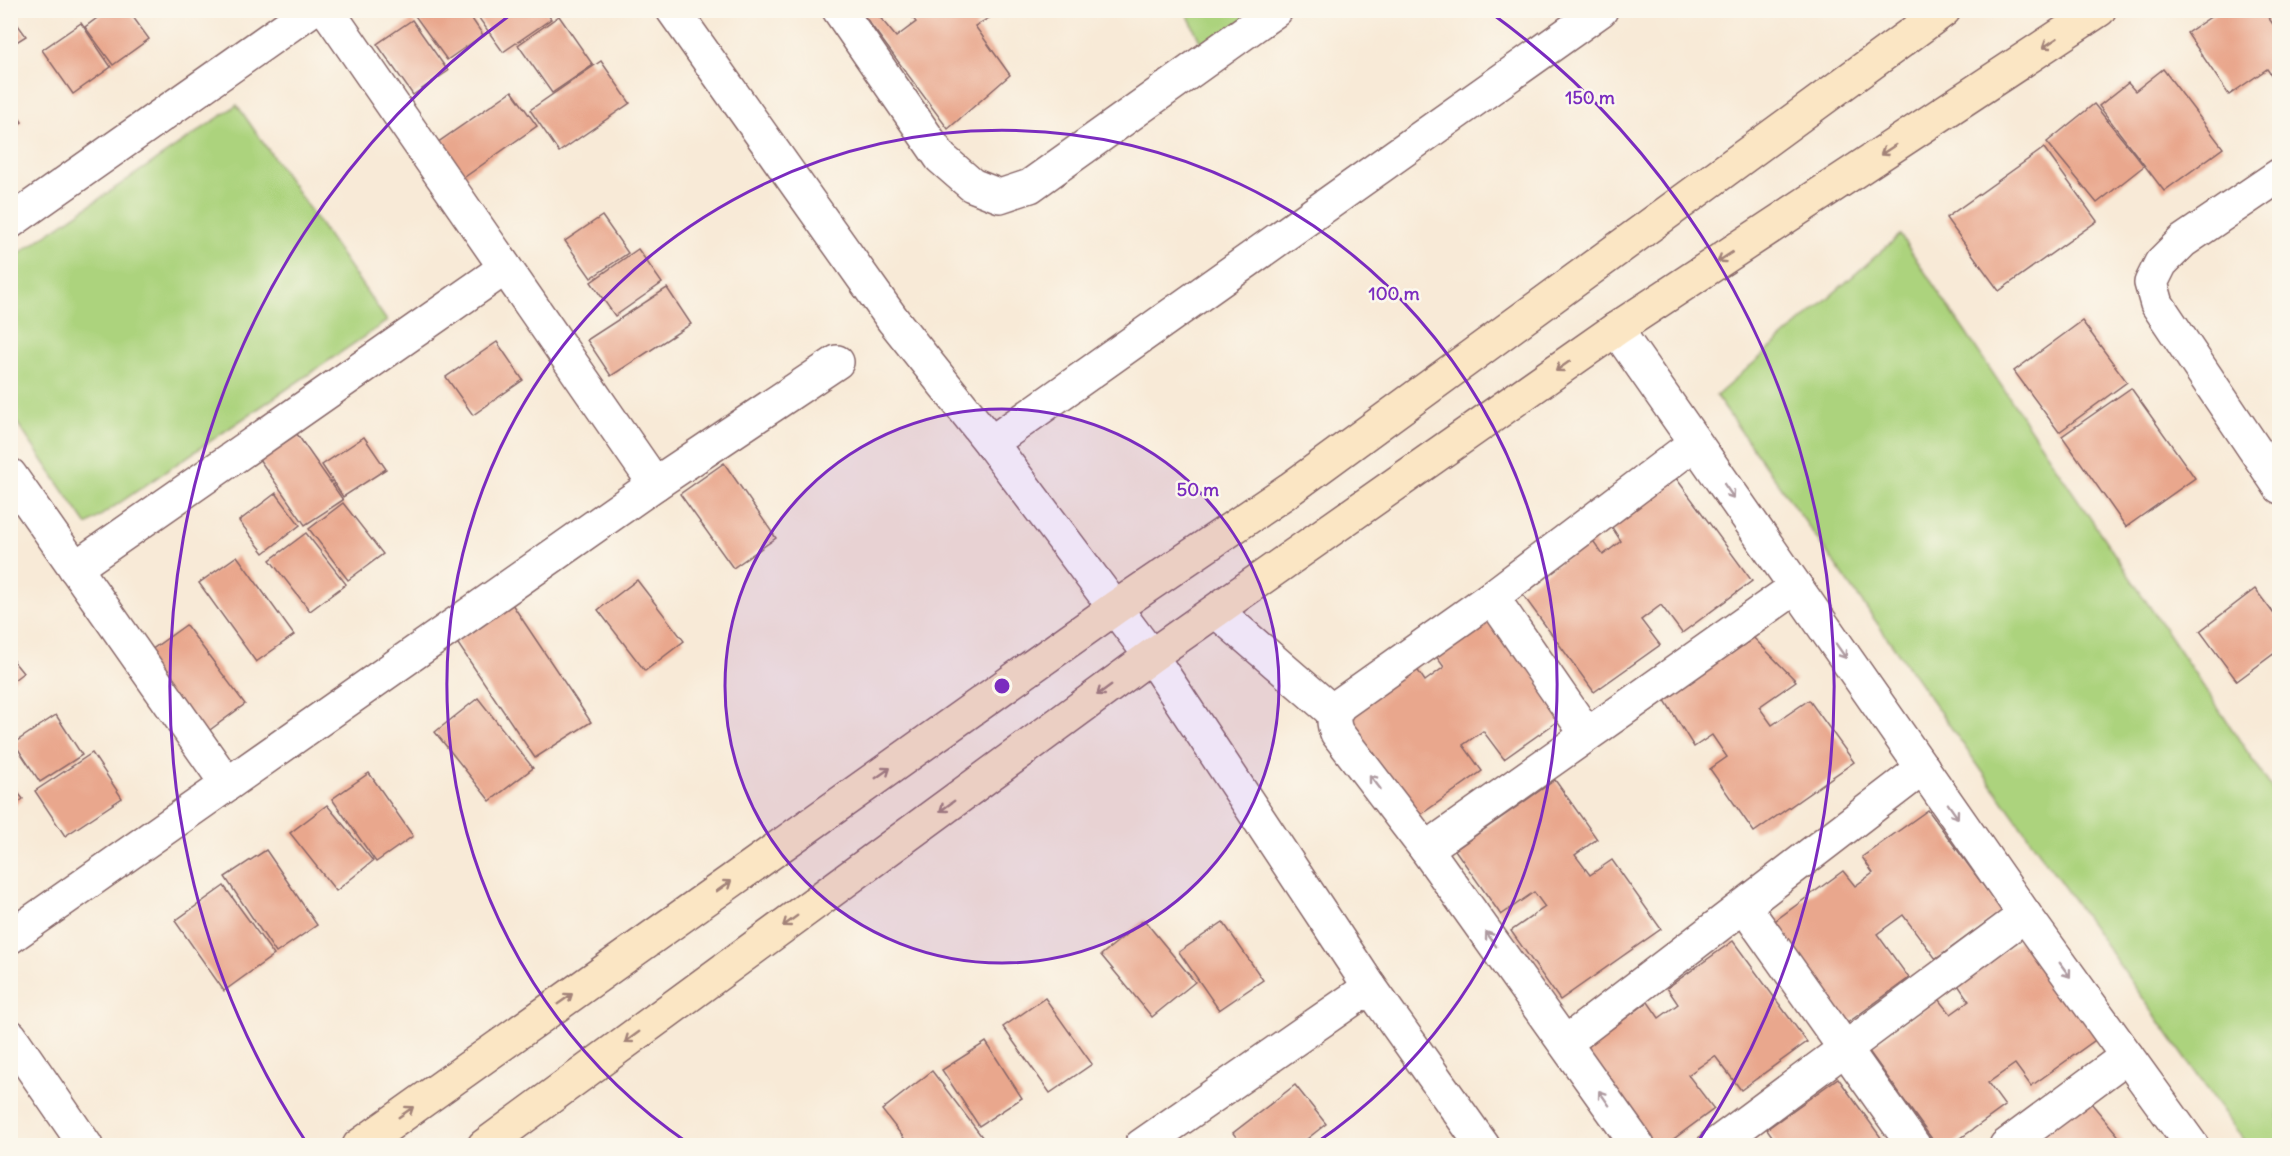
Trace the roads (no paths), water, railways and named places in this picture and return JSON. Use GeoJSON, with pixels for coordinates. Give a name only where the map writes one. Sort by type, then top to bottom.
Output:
{"type":"FeatureCollection","features":[{"type":"Feature","properties":{"kind":"street"},"geometry":{"type":"LineString","coordinates":[[10,222],[311,10]]}},
{"type":"Feature","properties":{"kind":"street"},"geometry":{"type":"LineString","coordinates":[[327,10],[655,484]]}},
{"type":"Feature","properties":{"kind":"street"},"geometry":{"type":"LineString","coordinates":[[673,10],[893,320],[991,443],[1151,656],[1370,987],[1483,1146]]}},
{"type":"Feature","properties":{"kind":"street"},"geometry":{"type":"LineString","coordinates":[[839,10],[941,158],[972,185],[1000,196],[1030,186],[1276,10]]}},
{"type":"Feature","properties":{"kind":"street"},"geometry":{"type":"LineString","coordinates":[[991,443],[1601,10]]}},
{"type":"Feature","properties":{"kind":"street"},"geometry":{"type":"LineString","coordinates":[[358,1146],[1116,607],[1290,489],[1944,10]]}},
{"type":"Feature","properties":{"kind":"street"},"geometry":{"type":"LineString","coordinates":[[484,1146],[1151,656],[1616,329],[2090,13]]}},
{"type":"Feature","properties":{"kind":"street"},"geometry":{"type":"LineString","coordinates":[[2280,176],[2183,242],[2161,263],[2151,283],[2157,304],[2280,487]]}},
{"type":"Feature","properties":{"kind":"street"},"geometry":{"type":"LineString","coordinates":[[75,568],[505,268]]}},
{"type":"Feature","properties":{"kind":"street"},"geometry":{"type":"LineString","coordinates":[[1616,329],[2025,915],[2192,1146]]}},
{"type":"Feature","properties":{"kind":"street"},"geometry":{"type":"LineString","coordinates":[[10,937],[655,484],[837,362]]}},
{"type":"Feature","properties":{"kind":"street"},"geometry":{"type":"LineString","coordinates":[[1638,1146],[1426,849],[1337,733],[1333,723],[1334,713],[1341,704],[1492,597],[1695,443]]}},
{"type":"Feature","properties":{"kind":"street"},"geometry":{"type":"LineString","coordinates":[[10,475],[227,784]]}},
{"type":"Feature","properties":{"kind":"street"},"geometry":{"type":"LineString","coordinates":[[1426,849],[1796,586]]}},
{"type":"Feature","properties":{"kind":"street"},"geometry":{"type":"LineString","coordinates":[[1492,597],[1586,734]]}},
{"type":"Feature","properties":{"kind":"street"},"geometry":{"type":"LineString","coordinates":[[1216,611],[1334,713]]}},
{"type":"Feature","properties":{"kind":"street"},"geometry":{"type":"LineString","coordinates":[[1565,1043],[1923,768]]}},
{"type":"Feature","properties":{"kind":"street"},"geometry":{"type":"LineString","coordinates":[[1744,906],[1914,1146]]}},
{"type":"Feature","properties":{"kind":"street"},"geometry":{"type":"LineString","coordinates":[[1714,1146],[2025,915]]}},
{"type":"Feature","properties":{"kind":"street"},"geometry":{"type":"LineString","coordinates":[[1141,1146],[1370,987]]}},
{"type":"Feature","properties":{"kind":"street"},"geometry":{"type":"LineString","coordinates":[[10,1036],[86,1146]]}},
{"type":"Feature","properties":{"kind":"street"},"geometry":{"type":"LineString","coordinates":[[2006,1146],[2127,1056]]}}]}
